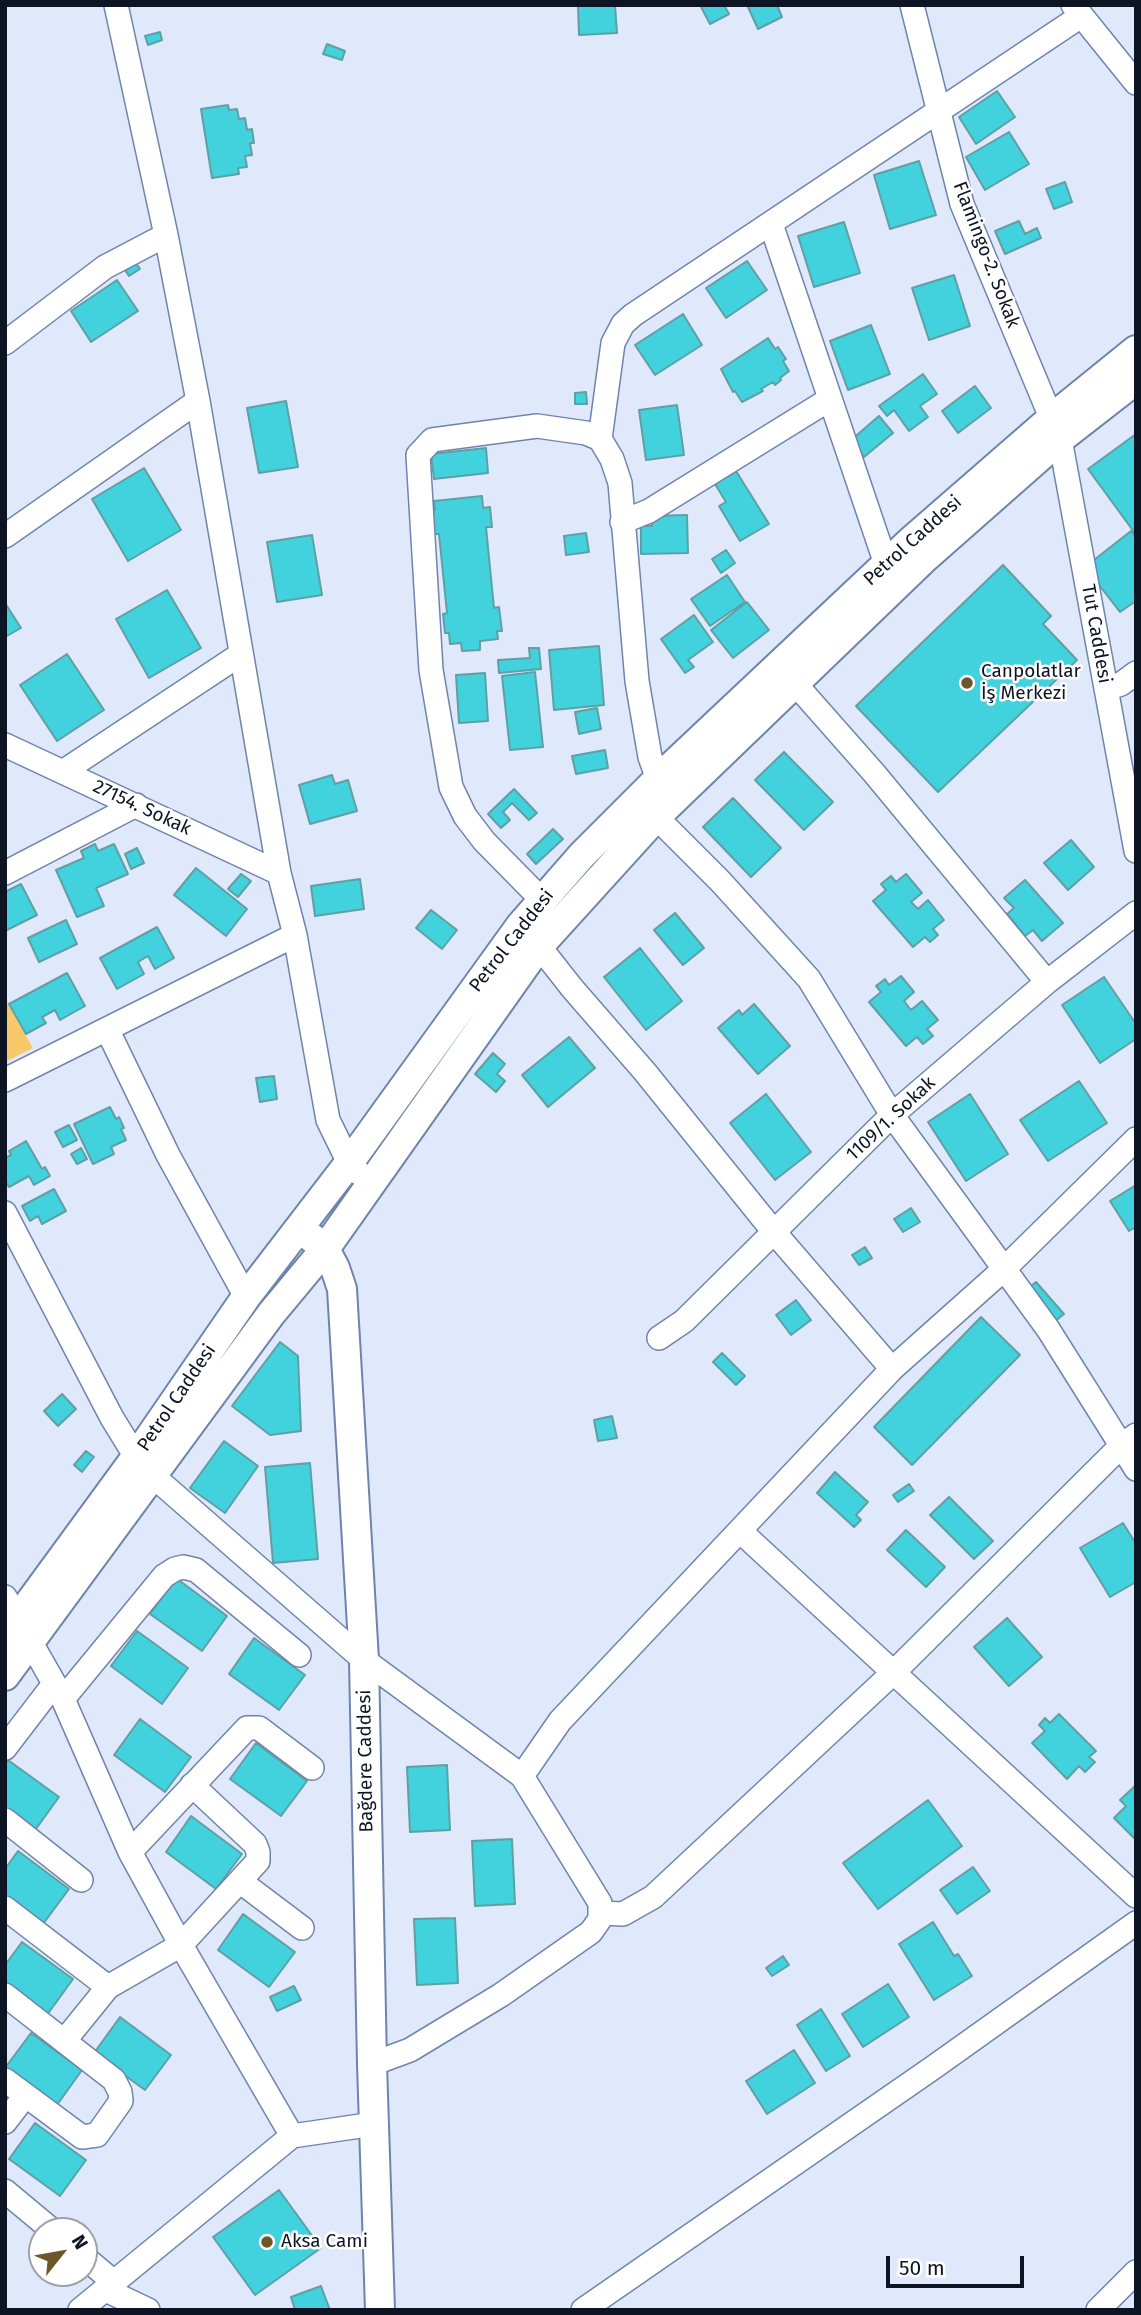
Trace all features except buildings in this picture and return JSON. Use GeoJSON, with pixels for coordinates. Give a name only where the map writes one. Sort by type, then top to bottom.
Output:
{"type":"FeatureCollection","features":[{"type":"Feature","properties":{"kind":"main road","name":"Petrol Caddesi"},"geometry":{"type":"LineString","coordinates":[[5,1676],[15,1623],[145,1467],[246,1297],[300,1229],[512,937],[542,900],[582,855],[658,779],[787,675],[886,564],[1056,429],[1136,350]]}},
{"type":"Feature","properties":{"kind":"main road"},"geometry":{"type":"LineString","coordinates":[[145,1467],[325,1249],[539,946],[656,817],[787,675],[925,558],[1056,429],[1136,380]]}},
{"type":"Feature","properties":{"kind":"main road","name":"Bağdere Caddesi"},"geometry":{"type":"LineString","coordinates":[[300,1229],[325,1249],[342,1289],[364,1660],[380,2310]]}},
{"type":"Feature","properties":{"kind":"street"},"geometry":{"type":"LineString","coordinates":[[116,5],[166,235],[198,401],[279,873],[295,935],[328,1121],[349,1163],[371,1184]]}},
{"type":"Feature","properties":{"kind":"street","name":"Flamingo-2. Sokak"},"geometry":{"type":"LineString","coordinates":[[913,6],[962,204],[1056,429]]}},
{"type":"Feature","properties":{"kind":"street"},"geometry":{"type":"LineString","coordinates":[[600,439],[611,353],[623,324],[633,315],[940,112],[1077,11],[1136,83]]}},
{"type":"Feature","properties":{"kind":"street"},"geometry":{"type":"LineString","coordinates":[[771,224],[886,564]]}},
{"type":"Feature","properties":{"kind":"street"},"geometry":{"type":"LineString","coordinates":[[5,343],[105,267],[166,235]]}},
{"type":"Feature","properties":{"kind":"street"},"geometry":{"type":"LineString","coordinates":[[622,522],[649,511],[831,399]]}},
{"type":"Feature","properties":{"kind":"street"},"geometry":{"type":"LineString","coordinates":[[5,536],[198,401]]}},
{"type":"Feature","properties":{"kind":"street"},"geometry":{"type":"LineString","coordinates":[[542,900],[484,841],[465,816],[451,788],[431,670],[418,455],[432,440],[537,426],[586,433],[600,439],[612,459],[620,483],[637,681],[650,757],[658,779]]}},
{"type":"Feature","properties":{"kind":"street","name":"Tut Caddesi"},"geometry":{"type":"LineString","coordinates":[[1056,429],[1136,851]]}},
{"type":"Feature","properties":{"kind":"street"},"geometry":{"type":"LineString","coordinates":[[64,771],[241,654]]}},
{"type":"Feature","properties":{"kind":"street"},"geometry":{"type":"LineString","coordinates":[[1106,689],[1121,684],[1136,673]]}},
{"type":"Feature","properties":{"kind":"street"},"geometry":{"type":"LineString","coordinates":[[787,675],[874,773],[1047,982]]}},
{"type":"Feature","properties":{"kind":"street","name":"27154. Sokak"},"geometry":{"type":"LineString","coordinates":[[5,745],[279,873]]}},
{"type":"Feature","properties":{"kind":"street"},"geometry":{"type":"LineString","coordinates":[[5,873],[136,805]]}},
{"type":"Feature","properties":{"kind":"street"},"geometry":{"type":"LineString","coordinates":[[656,817],[809,979],[892,1115],[1128,1441],[1136,1469]]}},
{"type":"Feature","properties":{"kind":"street","name":"1109/1. Sokak"},"geometry":{"type":"LineString","coordinates":[[659,1338],[684,1321],[892,1115],[1047,982],[1136,912]]}},
{"type":"Feature","properties":{"kind":"street"},"geometry":{"type":"LineString","coordinates":[[5,1080],[295,935]]}},
{"type":"Feature","properties":{"kind":"street"},"geometry":{"type":"LineString","coordinates":[[539,946],[774,1231],[892,1369]]}},
{"type":"Feature","properties":{"kind":"street"},"geometry":{"type":"LineString","coordinates":[[107,1030],[168,1155],[246,1297]]}},
{"type":"Feature","properties":{"kind":"street"},"geometry":{"type":"LineString","coordinates":[[522,1776],[560,1721],[892,1369],[1003,1270],[1136,1139]]}},
{"type":"Feature","properties":{"kind":"street"},"geometry":{"type":"LineString","coordinates":[[5,1213],[13,1248],[113,1418],[145,1467],[364,1660],[522,1776],[600,1903],[598,1924],[591,1932],[501,1995],[410,2050],[372,2064]]}},
{"type":"Feature","properties":{"kind":"street"},"geometry":{"type":"LineString","coordinates":[[601,1913],[623,1914],[653,1897],[894,1672],[1128,1441]]}},
{"type":"Feature","properties":{"kind":"street"},"geometry":{"type":"LineString","coordinates":[[740,1531],[1136,1896]]}},
{"type":"Feature","properties":{"kind":"street"},"geometry":{"type":"LineString","coordinates":[[5,1748],[164,1576],[175,1569],[183,1567],[196,1570],[299,1655]]}},
{"type":"Feature","properties":{"kind":"street"},"geometry":{"type":"LineString","coordinates":[[15,1623],[59,1692],[130,1852],[292,2136]]}},
{"type":"Feature","properties":{"kind":"street"},"geometry":{"type":"LineString","coordinates":[[130,1852],[244,1730],[259,1728],[312,1768]]}},
{"type":"Feature","properties":{"kind":"street"},"geometry":{"type":"LineString","coordinates":[[65,2040],[108,1987],[181,1945],[258,1861],[257,1848],[192,1785]]}},
{"type":"Feature","properties":{"kind":"street"},"geometry":{"type":"LineString","coordinates":[[5,1820],[80,1880]]}},
{"type":"Feature","properties":{"kind":"street"},"geometry":{"type":"LineString","coordinates":[[241,1882],[302,1928]]}},
{"type":"Feature","properties":{"kind":"street"},"geometry":{"type":"LineString","coordinates":[[5,1908],[108,1987]]}},
{"type":"Feature","properties":{"kind":"street"},"geometry":{"type":"LineString","coordinates":[[583,2310],[934,2067],[1136,1923]]}},
{"type":"Feature","properties":{"kind":"street"},"geometry":{"type":"LineString","coordinates":[[5,1994],[114,2080],[121,2101],[97,2135],[78,2136],[5,2080]]}},
{"type":"Feature","properties":{"kind":"street"},"geometry":{"type":"LineString","coordinates":[[5,2122],[25,2096]]}},
{"type":"Feature","properties":{"kind":"street"},"geometry":{"type":"LineString","coordinates":[[80,2310],[292,2136],[374,2124]]}},
{"type":"Feature","properties":{"kind":"street"},"geometry":{"type":"LineString","coordinates":[[5,2191],[36,2217]]}},
{"type":"Feature","properties":{"kind":"street"},"geometry":{"type":"LineString","coordinates":[[98,2272],[111,2286],[148,2310]]}},
{"type":"Feature","properties":{"kind":"street"},"geometry":{"type":"LineString","coordinates":[[1098,2310],[1135,2277]]}},
{"type":"Feature","properties":{"kind":"shaded area"},"geometry":{"type":"Polygon","coordinates":[[[5,999],[33,1048],[5,1062],[5,999]]]}},
{"type":"Feature","properties":{"kind":"place","name":"Canpolatlar İş Merkezi"},"geometry":{"type":"Point","coordinates":[967,683]}},
{"type":"Feature","properties":{"kind":"place","name":"Aksa Cami"},"geometry":{"type":"Point","coordinates":[267,2242]}}]}
